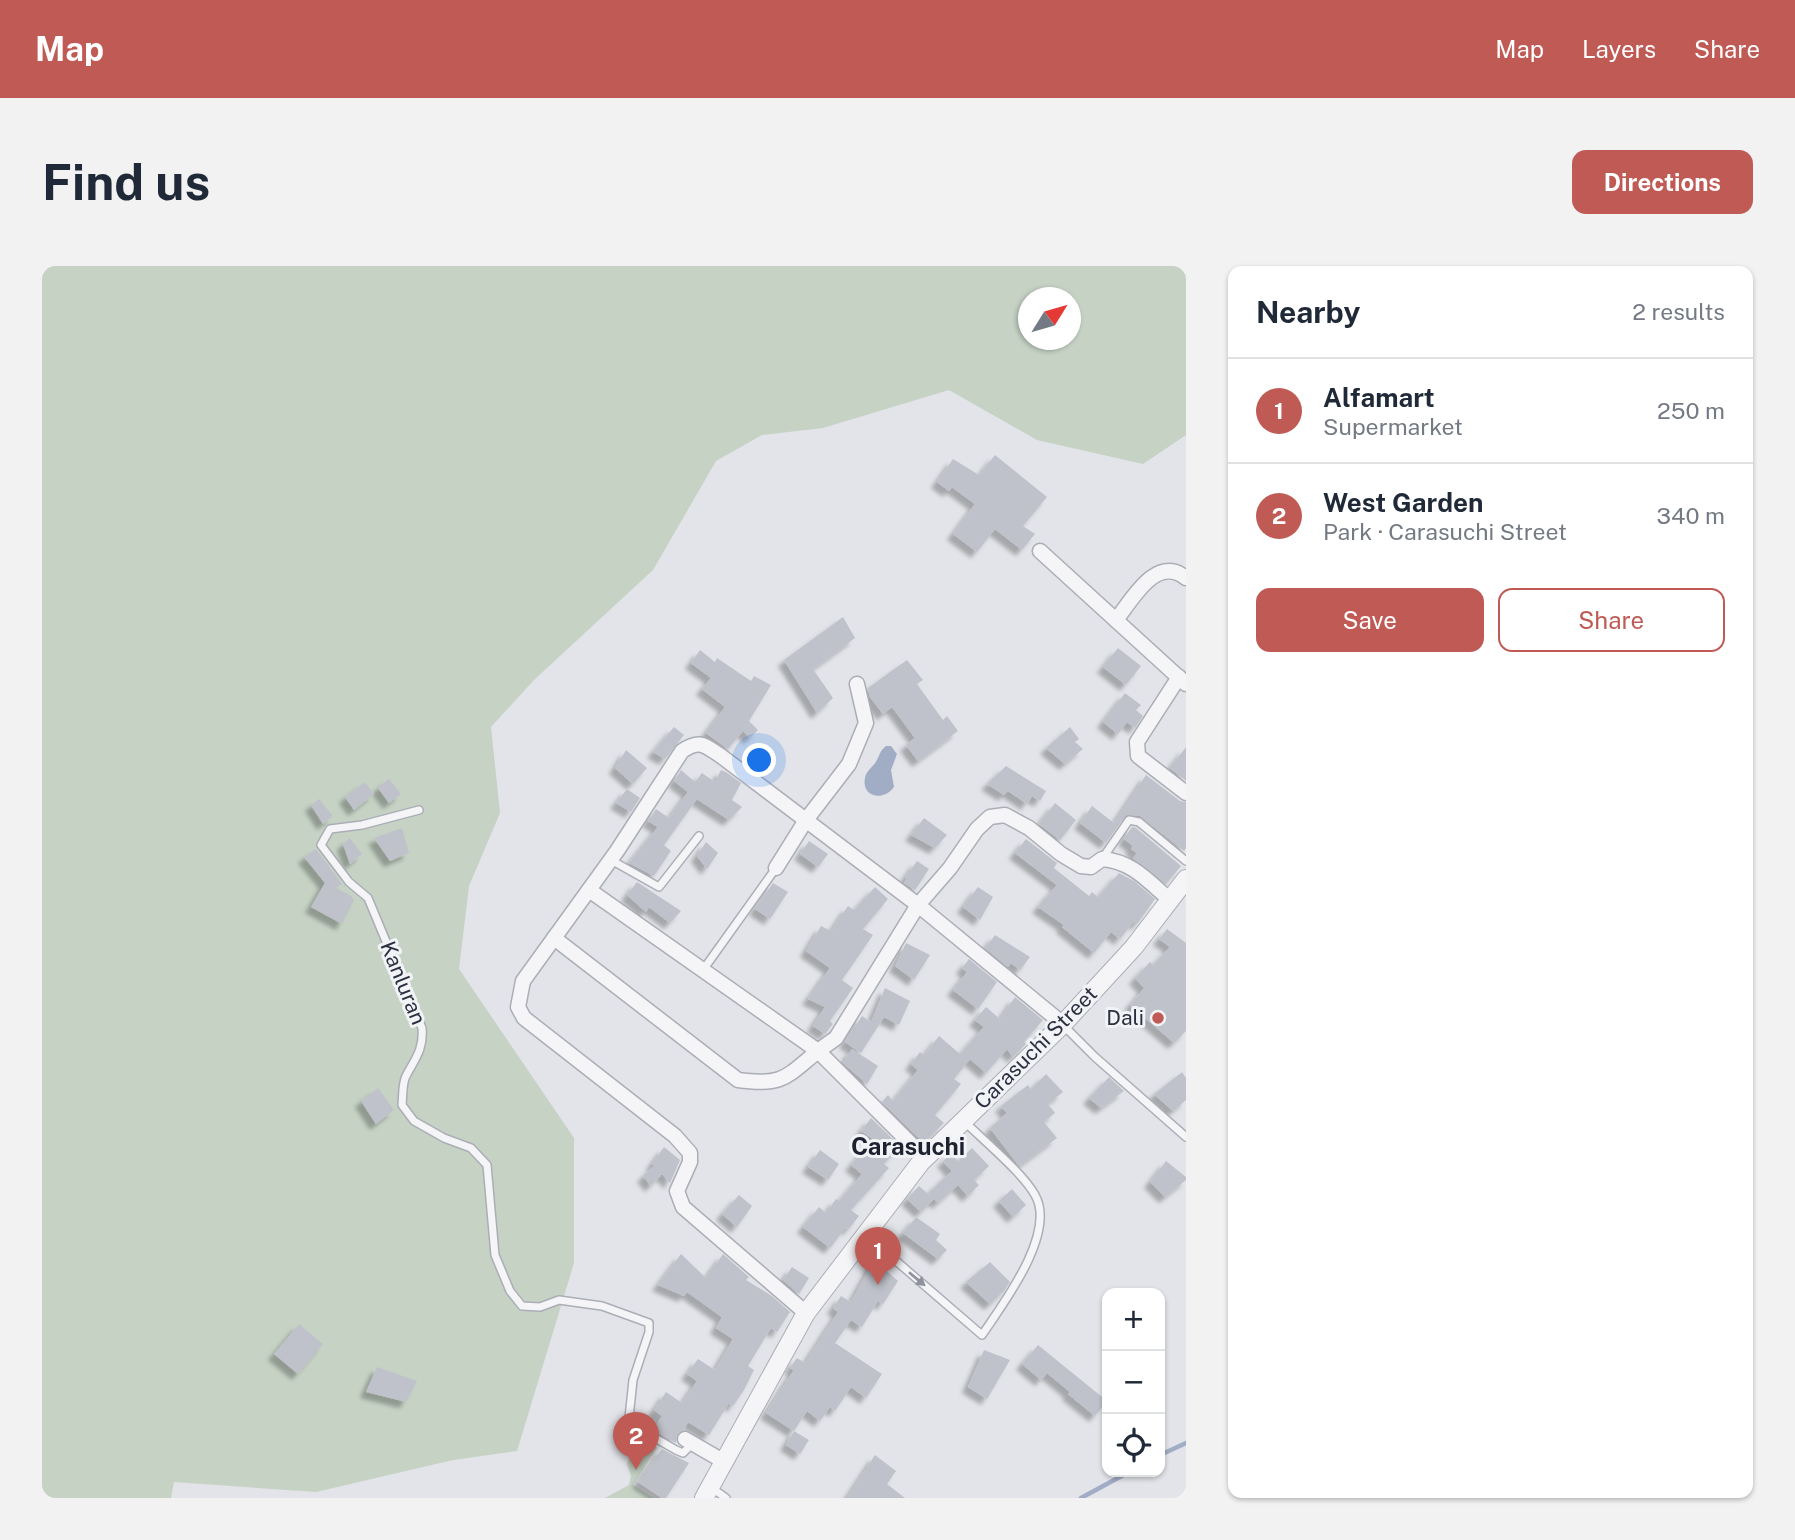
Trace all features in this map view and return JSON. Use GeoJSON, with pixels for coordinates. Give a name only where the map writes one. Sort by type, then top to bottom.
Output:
{"type":"FeatureCollection","features":[{"type":"Feature","properties":{"kind":"street"},"geometry":{"type":"LineString","coordinates":[[1040,551],[1182,681],[1137,742],[1138,756],[1186,793]]}},
{"type":"Feature","properties":{"kind":"street"},"geometry":{"type":"LineString","coordinates":[[1116,620],[1155,573],[1170,570],[1186,578]]}},
{"type":"Feature","properties":{"kind":"street"},"geometry":{"type":"LineString","coordinates":[[776,868],[806,820],[849,764],[866,723],[857,684]]}},
{"type":"Feature","properties":{"kind":"street"},"geometry":{"type":"LineString","coordinates":[[806,1313],[683,1207],[677,1191],[690,1162],[690,1153],[675,1136],[524,1018],[518,1007],[523,981],[589,890],[682,751],[692,744],[702,744],[721,756],[918,905],[1063,1024]]}},
{"type":"Feature","properties":{"kind":"street"},"geometry":{"type":"LineString","coordinates":[[554,938],[738,1080],[762,1084],[782,1080],[836,1038],[918,905],[950,868],[977,829],[990,817],[1005,815],[1029,828],[1061,854],[1081,866],[1091,867],[1102,859],[1118,860],[1139,873],[1171,901]]}},
{"type":"Feature","properties":{"kind":"street","name":"Carasuchi Street"},"geometry":{"type":"LineString","coordinates":[[708,1493],[723,1461],[806,1313],[865,1235],[925,1158],[1063,1024],[1134,947],[1186,879]]}},
{"type":"Feature","properties":{"kind":"street"},"geometry":{"type":"LineString","coordinates":[[589,890],[818,1051],[925,1158]]}},
{"type":"Feature","properties":{"kind":"street"},"geometry":{"type":"LineString","coordinates":[[689,1441],[723,1461]]}},
{"type":"Feature","properties":{"kind":"lane","name":"Kanluran"},"geometry":{"type":"LineString","coordinates":[[419,810],[362,825],[330,830],[321,845],[349,882],[368,898],[422,1028],[423,1041],[418,1059],[404,1079],[402,1105],[414,1121],[444,1138],[471,1148],[487,1165],[495,1255],[510,1291],[522,1306],[540,1307],[559,1300],[602,1306],[649,1323],[649,1332],[633,1380],[629,1418],[636,1427],[683,1453],[689,1441]]}},
{"type":"Feature","properties":{"kind":"lane"},"geometry":{"type":"LineString","coordinates":[[1102,859],[1129,820],[1139,822],[1186,861]]}},
{"type":"Feature","properties":{"kind":"lane"},"geometry":{"type":"LineString","coordinates":[[610,859],[659,887],[699,836]]}},
{"type":"Feature","properties":{"kind":"lane"},"geometry":{"type":"LineString","coordinates":[[703,970],[776,868]]}},
{"type":"Feature","properties":{"kind":"lane"},"geometry":{"type":"LineString","coordinates":[[1063,1024],[1095,1057],[1186,1137]]}},
{"type":"Feature","properties":{"kind":"lane"},"geometry":{"type":"LineString","coordinates":[[865,1235],[982,1335],[1026,1267],[1041,1218],[1037,1196],[964,1120]]}},
{"type":"Feature","properties":{"kind":"lane"},"geometry":{"type":"LineString","coordinates":[[708,1493],[726,1498]]}},
{"type":"Feature","properties":{"kind":"green space"},"geometry":{"type":"Polygon","coordinates":[[[42,266],[1186,266],[1186,435],[1143,464],[1037,440],[949,390],[823,428],[762,435],[716,461],[653,570],[534,680],[491,727],[500,813],[469,886],[459,969],[574,1138],[574,1263],[517,1451],[453,1460],[316,1492],[174,1482],[171,1498],[42,1498],[42,266]]]}},
{"type":"Feature","properties":{"kind":"green space"},"geometry":{"type":"Polygon","coordinates":[[[638,1436],[657,1448],[633,1485],[653,1498],[605,1498],[629,1485],[631,1476],[627,1464],[638,1436]]]}},
{"type":"Feature","properties":{"kind":"water"},"geometry":{"type":"Polygon","coordinates":[[[886,746],[891,746],[897,754],[891,770],[894,787],[879,796],[866,790],[865,778],[886,746]]]}},
{"type":"Feature","properties":{"kind":"building"},"geometry":{"type":"Polygon","coordinates":[[[995,455],[1047,497],[1023,526],[1035,534],[1022,550],[995,529],[977,552],[953,534],[975,504],[952,487],[949,491],[937,482],[953,459],[979,475],[995,455]]]}},
{"type":"Feature","properties":{"kind":"building"},"geometry":{"type":"Polygon","coordinates":[[[843,617],[855,638],[813,669],[833,698],[817,713],[784,660],[843,617]]]}},
{"type":"Feature","properties":{"kind":"building"},"geometry":{"type":"Polygon","coordinates":[[[1118,648],[1141,666],[1126,685],[1103,667],[1118,648]]]}},
{"type":"Feature","properties":{"kind":"building"},"geometry":{"type":"Polygon","coordinates":[[[700,650],[715,662],[717,658],[751,681],[754,676],[771,685],[749,721],[758,730],[750,738],[743,731],[728,749],[706,733],[725,707],[702,689],[711,678],[691,663],[700,650]]]}},
{"type":"Feature","properties":{"kind":"building"},"geometry":{"type":"Polygon","coordinates":[[[907,660],[923,680],[917,684],[943,720],[947,716],[958,731],[918,761],[906,745],[915,738],[892,707],[883,714],[870,697],[868,688],[907,660]]]}},
{"type":"Feature","properties":{"kind":"building"},"geometry":{"type":"Polygon","coordinates":[[[1125,693],[1141,705],[1136,710],[1143,716],[1135,728],[1127,722],[1118,734],[1103,722],[1125,693]]]}},
{"type":"Feature","properties":{"kind":"building"},"geometry":{"type":"Polygon","coordinates":[[[674,727],[684,735],[665,759],[653,752],[674,727]]]}},
{"type":"Feature","properties":{"kind":"building"},"geometry":{"type":"Polygon","coordinates":[[[1070,727],[1079,739],[1075,742],[1083,749],[1065,764],[1046,748],[1070,727]]]}},
{"type":"Feature","properties":{"kind":"building"},"geometry":{"type":"Polygon","coordinates":[[[1186,747],[1186,781],[1170,768],[1186,747]]]}},
{"type":"Feature","properties":{"kind":"building"},"geometry":{"type":"Polygon","coordinates":[[[626,750],[647,768],[633,784],[615,768],[626,750]]]}},
{"type":"Feature","properties":{"kind":"building"},"geometry":{"type":"Polygon","coordinates":[[[1006,766],[1046,791],[1040,801],[1032,796],[1027,804],[1008,791],[1004,795],[987,784],[1006,766]]]}},
{"type":"Feature","properties":{"kind":"building"},"geometry":{"type":"Polygon","coordinates":[[[681,770],[695,782],[702,773],[715,782],[721,770],[726,772],[741,783],[732,800],[742,807],[729,820],[697,799],[664,845],[671,851],[654,876],[629,863],[658,827],[648,821],[656,809],[669,818],[688,792],[674,781],[681,770]]]}},
{"type":"Feature","properties":{"kind":"building"},"geometry":{"type":"Polygon","coordinates":[[[1146,775],[1180,801],[1186,802],[1184,851],[1140,816],[1126,815],[1106,843],[1080,823],[1092,806],[1114,823],[1146,775]]]}},
{"type":"Feature","properties":{"kind":"building"},"geometry":{"type":"Polygon","coordinates":[[[389,779],[401,794],[389,803],[378,788],[389,779]]]}},
{"type":"Feature","properties":{"kind":"building"},"geometry":{"type":"Polygon","coordinates":[[[365,782],[374,794],[354,810],[345,797],[365,782]]]}},
{"type":"Feature","properties":{"kind":"building"},"geometry":{"type":"Polygon","coordinates":[[[627,789],[640,798],[631,812],[616,803],[627,789]]]}},
{"type":"Feature","properties":{"kind":"building"},"geometry":{"type":"Polygon","coordinates":[[[319,799],[333,816],[323,824],[311,805],[319,799]]]}},
{"type":"Feature","properties":{"kind":"building"},"geometry":{"type":"Polygon","coordinates":[[[1055,803],[1076,820],[1060,840],[1039,824],[1055,803]]]}},
{"type":"Feature","properties":{"kind":"building"},"geometry":{"type":"Polygon","coordinates":[[[924,818],[947,835],[935,848],[911,835],[924,818]]]}},
{"type":"Feature","properties":{"kind":"building"},"geometry":{"type":"Polygon","coordinates":[[[1132,827],[1181,866],[1166,884],[1133,858],[1137,853],[1124,839],[1132,827]]]}},
{"type":"Feature","properties":{"kind":"building"},"geometry":{"type":"Polygon","coordinates":[[[402,828],[409,853],[390,861],[374,838],[402,828]]]}},
{"type":"Feature","properties":{"kind":"building"},"geometry":{"type":"Polygon","coordinates":[[[350,838],[362,854],[350,864],[343,844],[350,838]]]}},
{"type":"Feature","properties":{"kind":"building"},"geometry":{"type":"Polygon","coordinates":[[[1026,839],[1057,863],[1054,868],[1089,896],[1092,892],[1098,897],[1119,873],[1134,881],[1155,899],[1137,924],[1134,921],[1120,939],[1111,932],[1094,953],[1062,927],[1064,925],[1038,907],[1057,885],[1015,853],[1026,839]]]}},
{"type":"Feature","properties":{"kind":"building"},"geometry":{"type":"Polygon","coordinates":[[[809,841],[828,854],[818,867],[800,854],[809,841]]]}},
{"type":"Feature","properties":{"kind":"building"},"geometry":{"type":"Polygon","coordinates":[[[706,842],[718,853],[707,869],[697,856],[706,842]]]}},
{"type":"Feature","properties":{"kind":"building"},"geometry":{"type":"Polygon","coordinates":[[[316,849],[342,884],[336,888],[354,900],[342,924],[311,907],[325,883],[304,857],[316,849]]]}},
{"type":"Feature","properties":{"kind":"building"},"geometry":{"type":"Polygon","coordinates":[[[917,861],[929,869],[915,890],[904,883],[917,861]]]}},
{"type":"Feature","properties":{"kind":"building"},"geometry":{"type":"Polygon","coordinates":[[[637,882],[681,911],[670,923],[649,907],[646,912],[627,895],[637,882]]]}},
{"type":"Feature","properties":{"kind":"building"},"geometry":{"type":"Polygon","coordinates":[[[773,883],[788,892],[770,919],[755,909],[773,883]]]}},
{"type":"Feature","properties":{"kind":"building"},"geometry":{"type":"Polygon","coordinates":[[[875,887],[888,899],[863,929],[873,935],[842,980],[853,988],[830,1021],[833,1024],[825,1034],[813,1026],[825,1007],[808,999],[830,968],[806,951],[821,926],[831,931],[848,906],[854,910],[875,887]]]}},
{"type":"Feature","properties":{"kind":"building"},"geometry":{"type":"Polygon","coordinates":[[[978,887],[993,897],[980,920],[963,907],[978,887]]]}},
{"type":"Feature","properties":{"kind":"building"},"geometry":{"type":"Polygon","coordinates":[[[1167,929],[1186,943],[1186,1031],[1174,1043],[1130,1005],[1144,988],[1135,978],[1150,962],[1153,965],[1170,947],[1159,939],[1167,929]]]}},
{"type":"Feature","properties":{"kind":"building"},"geometry":{"type":"Polygon","coordinates":[[[995,935],[1030,957],[1020,970],[1011,963],[1008,967],[985,948],[995,935]]]}},
{"type":"Feature","properties":{"kind":"building"},"geometry":{"type":"Polygon","coordinates":[[[906,943],[930,955],[914,980],[895,966],[906,943]]]}},
{"type":"Feature","properties":{"kind":"building"},"geometry":{"type":"Polygon","coordinates":[[[969,959],[997,982],[978,1009],[953,990],[967,972],[962,968],[969,959]]]}},
{"type":"Feature","properties":{"kind":"building"},"geometry":{"type":"Polygon","coordinates":[[[885,988],[910,1001],[899,1025],[884,1017],[861,1053],[845,1042],[862,1016],[871,1022],[885,988]]]}},
{"type":"Feature","properties":{"kind":"building"},"geometry":{"type":"Polygon","coordinates":[[[1015,997],[1043,1020],[1013,1057],[1007,1049],[986,1073],[970,1059],[954,1079],[961,1084],[935,1115],[944,1123],[924,1143],[882,1102],[888,1095],[893,1101],[918,1070],[911,1064],[920,1052],[924,1055],[939,1036],[960,1054],[984,1027],[975,1020],[986,1007],[1000,1019],[1015,997]]]}},
{"type":"Feature","properties":{"kind":"building"},"geometry":{"type":"Polygon","coordinates":[[[852,1049],[878,1066],[867,1084],[843,1063],[852,1049]]]}},
{"type":"Feature","properties":{"kind":"building"},"geometry":{"type":"Polygon","coordinates":[[[1182,1072],[1186,1078],[1186,1100],[1173,1111],[1154,1094],[1182,1072]]]}},
{"type":"Feature","properties":{"kind":"building"},"geometry":{"type":"Polygon","coordinates":[[[1046,1074],[1063,1092],[1048,1104],[1055,1113],[1044,1122],[1057,1138],[1019,1166],[990,1128],[1007,1113],[1001,1106],[1028,1085],[1031,1089],[1046,1074]]]}},
{"type":"Feature","properties":{"kind":"building"},"geometry":{"type":"Polygon","coordinates":[[[1109,1077],[1124,1091],[1101,1108],[1089,1098],[1109,1077]]]}},
{"type":"Feature","properties":{"kind":"building"},"geometry":{"type":"Polygon","coordinates":[[[378,1088],[394,1110],[376,1124],[361,1101],[378,1088]]]}},
{"type":"Feature","properties":{"kind":"building"},"geometry":{"type":"Polygon","coordinates":[[[871,1118],[900,1146],[884,1164],[889,1168],[851,1210],[859,1216],[849,1229],[846,1227],[830,1248],[803,1227],[819,1207],[826,1213],[836,1199],[839,1201],[862,1174],[851,1165],[873,1139],[861,1131],[871,1118]]]}},
{"type":"Feature","properties":{"kind":"building"},"geometry":{"type":"Polygon","coordinates":[[[664,1147],[680,1160],[670,1183],[662,1174],[651,1186],[643,1176],[654,1166],[652,1164],[664,1147]]]}},
{"type":"Feature","properties":{"kind":"building"},"geometry":{"type":"Polygon","coordinates":[[[972,1148],[989,1166],[974,1180],[979,1185],[968,1196],[958,1185],[938,1203],[928,1193],[952,1171],[943,1161],[951,1154],[958,1161],[972,1148]]]}},
{"type":"Feature","properties":{"kind":"building"},"geometry":{"type":"Polygon","coordinates":[[[820,1150],[839,1164],[828,1180],[808,1167],[820,1150]]]}},
{"type":"Feature","properties":{"kind":"building"},"geometry":{"type":"Polygon","coordinates":[[[1166,1161],[1186,1177],[1186,1180],[1165,1197],[1150,1182],[1166,1161]]]}},
{"type":"Feature","properties":{"kind":"building"},"geometry":{"type":"Polygon","coordinates":[[[919,1186],[934,1199],[921,1212],[907,1199],[919,1186]]]}},
{"type":"Feature","properties":{"kind":"building"},"geometry":{"type":"Polygon","coordinates":[[[1012,1189],[1026,1205],[1013,1217],[999,1201],[1012,1189]]]}},
{"type":"Feature","properties":{"kind":"building"},"geometry":{"type":"Polygon","coordinates":[[[739,1195],[752,1206],[737,1227],[722,1214],[739,1195]]]}},
{"type":"Feature","properties":{"kind":"building"},"geometry":{"type":"Polygon","coordinates":[[[916,1217],[940,1234],[936,1240],[947,1250],[938,1259],[903,1233],[916,1217]]]}},
{"type":"Feature","properties":{"kind":"building"},"geometry":{"type":"Polygon","coordinates":[[[681,1254],[706,1278],[723,1254],[749,1277],[746,1280],[772,1296],[790,1312],[777,1332],[771,1328],[748,1366],[754,1370],[744,1390],[733,1406],[729,1403],[709,1435],[688,1422],[684,1430],[677,1434],[676,1443],[653,1430],[662,1416],[654,1410],[666,1392],[682,1403],[697,1381],[687,1374],[698,1359],[715,1370],[733,1339],[716,1328],[722,1317],[687,1292],[684,1296],[658,1285],[681,1254]]]}},
{"type":"Feature","properties":{"kind":"building"},"geometry":{"type":"Polygon","coordinates":[[[874,1260],[898,1281],[883,1304],[878,1301],[862,1327],[851,1320],[835,1343],[882,1374],[866,1398],[851,1387],[835,1411],[830,1407],[820,1421],[807,1411],[794,1431],[766,1413],[794,1370],[790,1368],[797,1358],[805,1363],[838,1312],[833,1308],[841,1296],[851,1302],[874,1260]]]}},
{"type":"Feature","properties":{"kind":"building"},"geometry":{"type":"Polygon","coordinates":[[[990,1262],[1010,1282],[990,1304],[966,1282],[990,1262]]]}},
{"type":"Feature","properties":{"kind":"building"},"geometry":{"type":"Polygon","coordinates":[[[792,1267],[809,1278],[799,1294],[783,1280],[792,1267]]]}},
{"type":"Feature","properties":{"kind":"building"},"geometry":{"type":"Polygon","coordinates":[[[299,1324],[323,1344],[298,1374],[274,1354],[299,1324]]]}},
{"type":"Feature","properties":{"kind":"building"},"geometry":{"type":"Polygon","coordinates":[[[1038,1345],[1102,1397],[1102,1407],[1095,1416],[1047,1373],[1041,1380],[1022,1364],[1038,1345]]]}},
{"type":"Feature","properties":{"kind":"building"},"geometry":{"type":"Polygon","coordinates":[[[984,1350],[1010,1360],[987,1399],[968,1387],[984,1350]]]}},
{"type":"Feature","properties":{"kind":"building"},"geometry":{"type":"Polygon","coordinates":[[[377,1367],[417,1381],[406,1402],[366,1392],[377,1367]]]}},
{"type":"Feature","properties":{"kind":"building"},"geometry":{"type":"Polygon","coordinates":[[[794,1431],[809,1440],[800,1454],[786,1445],[794,1431]]]}},
{"type":"Feature","properties":{"kind":"building"},"geometry":{"type":"Polygon","coordinates":[[[662,1449],[689,1463],[666,1498],[638,1482],[662,1449]]]}},
{"type":"Feature","properties":{"kind":"building"},"geometry":{"type":"Polygon","coordinates":[[[875,1455],[896,1471],[887,1484],[905,1498],[847,1498],[875,1455]]]}},
{"type":"Feature","properties":{"kind":"waterway"},"geometry":{"type":"LineString","coordinates":[[1165,1453],[1186,1443]]}},
{"type":"Feature","properties":{"kind":"waterway"},"geometry":{"type":"LineString","coordinates":[[1081,1498],[1120,1477]]}},
{"type":"Feature","properties":{"kind":"place","name":"Dali"},"geometry":{"type":"Point","coordinates":[1158,1018]}},
{"type":"Feature","properties":{"kind":"place","name":"Alfamart"},"geometry":{"type":"Point","coordinates":[878,1285]}},
{"type":"Feature","properties":{"kind":"place","name":"West Garden"},"geometry":{"type":"Point","coordinates":[636,1470]}},
{"type":"Feature","properties":{"kind":"district","name":"Carasuchi"},"geometry":{"type":"Point","coordinates":[908,1147]}}]}
